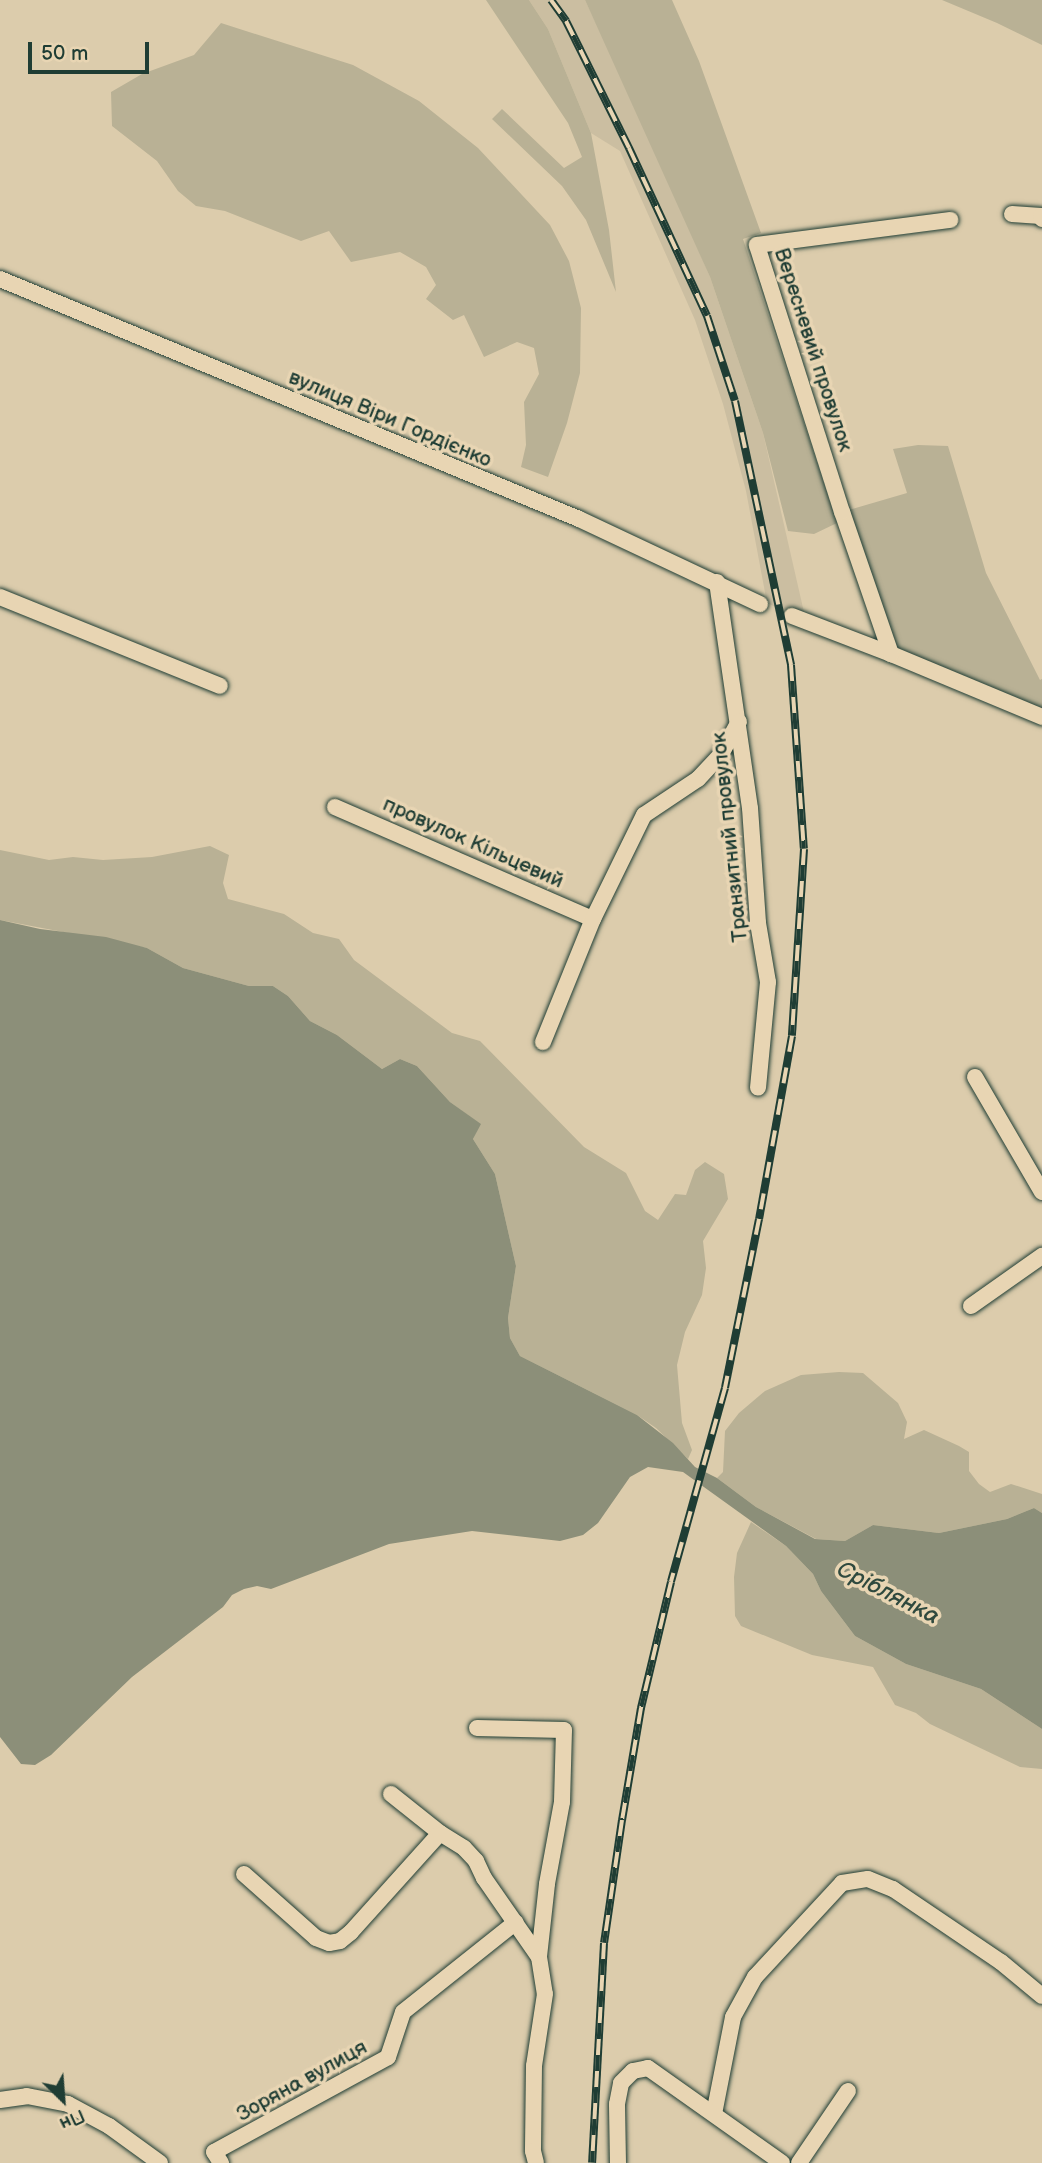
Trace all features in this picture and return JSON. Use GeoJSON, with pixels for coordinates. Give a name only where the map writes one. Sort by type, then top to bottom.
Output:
{"type":"FeatureCollection","features":[{"type":"Feature","properties":{"kind":"street"},"geometry":{"type":"LineString","coordinates":[[1012,214],[1041,216],[1042,219]]}},
{"type":"Feature","properties":{"kind":"street","name":"Вересневий провулок"},"geometry":{"type":"LineString","coordinates":[[891,654],[842,512],[757,244],[950,220]]}},
{"type":"Feature","properties":{"kind":"street","name":"вулиця Віри Гордієнко"},"geometry":{"type":"LineString","coordinates":[[0,279],[579,519],[760,604]]}},
{"type":"Feature","properties":{"kind":"street","name":"Транзитний провулок"},"geometry":{"type":"LineString","coordinates":[[717,582],[750,808],[758,923],[768,982],[758,1088]]}},
{"type":"Feature","properties":{"kind":"street"},"geometry":{"type":"LineString","coordinates":[[0,597],[219,686]]}},
{"type":"Feature","properties":{"kind":"street"},"geometry":{"type":"LineString","coordinates":[[792,616],[1042,717]]}},
{"type":"Feature","properties":{"kind":"street"},"geometry":{"type":"LineString","coordinates":[[542,1042],[593,919],[644,815],[698,779],[721,754],[739,722]]}},
{"type":"Feature","properties":{"kind":"street","name":"провулок Кільцевий"},"geometry":{"type":"LineString","coordinates":[[335,807],[593,919]]}},
{"type":"Feature","properties":{"kind":"street"},"geometry":{"type":"LineString","coordinates":[[975,1077],[1042,1192]]}},
{"type":"Feature","properties":{"kind":"street"},"geometry":{"type":"LineString","coordinates":[[971,1306],[1042,1256]]}},
{"type":"Feature","properties":{"kind":"street"},"geometry":{"type":"LineString","coordinates":[[477,1728],[564,1730],[562,1802],[547,1884],[540,1958],[545,1994],[534,2066],[533,2151],[537,2163]]}},
{"type":"Feature","properties":{"kind":"street"},"geometry":{"type":"LineString","coordinates":[[391,1794],[440,1833],[464,1848],[476,1861],[484,1878],[540,1958]]}},
{"type":"Feature","properties":{"kind":"street"},"geometry":{"type":"LineString","coordinates":[[244,1874],[316,1938],[329,1943],[340,1941],[440,1833]]}},
{"type":"Feature","properties":{"kind":"street"},"geometry":{"type":"LineString","coordinates":[[714,2115],[733,2017],[755,1977],[842,1883],[868,1879],[893,1889],[1001,1962],[1042,1996]]}},
{"type":"Feature","properties":{"kind":"street","name":"Зоряна вулиця"},"geometry":{"type":"LineString","coordinates":[[217,2158],[388,2057],[403,2012],[516,1922]]}},
{"type":"Feature","properties":{"kind":"street"},"geometry":{"type":"LineString","coordinates":[[618,2163],[617,2104],[621,2083],[633,2071],[648,2068],[782,2163]]}},
{"type":"Feature","properties":{"kind":"street"},"geometry":{"type":"LineString","coordinates":[[799,2163],[848,2091]]}},
{"type":"Feature","properties":{"kind":"street"},"geometry":{"type":"LineString","coordinates":[[0,2100],[27,2096],[68,2104],[109,2126],[160,2163]]}},
{"type":"Feature","properties":{"kind":"shaded area"},"geometry":{"type":"Polygon","coordinates":[[[486,0],[529,0],[548,29],[591,133],[609,230],[616,292],[586,220],[562,186],[492,119],[502,109],[564,168],[582,157],[568,123],[486,0]]]}},
{"type":"Feature","properties":{"kind":"shaded area"},"geometry":{"type":"Polygon","coordinates":[[[529,0],[585,0],[658,155],[710,277],[763,433],[806,621],[767,603],[746,491],[723,404],[695,320],[620,151],[591,133],[548,29],[529,0]]]}},
{"type":"Feature","properties":{"kind":"shaded area"},"geometry":{"type":"Polygon","coordinates":[[[585,0],[672,0],[699,61],[761,233],[743,239],[837,523],[814,534],[788,531],[763,433],[710,277],[585,0]]]}},
{"type":"Feature","properties":{"kind":"shaded area"},"geometry":{"type":"Polygon","coordinates":[[[942,0],[1042,0],[1042,45],[997,23],[942,0]]]}},
{"type":"Feature","properties":{"kind":"shaded area"},"geometry":{"type":"Polygon","coordinates":[[[221,23],[353,65],[419,101],[478,148],[550,225],[569,261],[581,308],[580,373],[567,423],[548,477],[521,467],[526,445],[524,402],[539,374],[534,348],[517,342],[484,357],[464,315],[453,320],[426,299],[436,285],[426,267],[400,252],[351,262],[329,231],[301,241],[225,211],[196,206],[178,191],[157,161],[112,126],[111,92],[142,74],[194,55],[221,23]]]}},
{"type":"Feature","properties":{"kind":"shaded area"},"geometry":{"type":"Polygon","coordinates":[[[918,445],[948,446],[986,573],[1040,680],[1042,679],[1042,717],[891,654],[842,512],[907,493],[893,449],[918,445]]]}},
{"type":"Feature","properties":{"kind":"shaded area"},"geometry":{"type":"Polygon","coordinates":[[[210,846],[229,855],[223,883],[228,899],[284,914],[313,933],[339,939],[354,960],[452,1033],[480,1041],[584,1147],[626,1173],[645,1211],[658,1220],[675,1194],[686,1195],[695,1170],[705,1162],[724,1174],[728,1199],[703,1241],[706,1268],[702,1295],[685,1332],[677,1365],[682,1423],[692,1450],[688,1459],[656,1428],[637,1415],[520,1356],[510,1338],[508,1318],[516,1266],[495,1174],[473,1139],[480,1124],[450,1102],[417,1066],[400,1059],[382,1069],[337,1035],[310,1021],[288,996],[273,986],[249,986],[183,968],[147,948],[0,920],[0,850],[49,860],[73,857],[103,860],[152,857],[210,846]]]}},
{"type":"Feature","properties":{"kind":"shaded area"},"geometry":{"type":"Polygon","coordinates":[[[863,1373],[898,1403],[907,1422],[904,1439],[924,1430],[959,1446],[969,1452],[969,1471],[979,1484],[990,1492],[1011,1484],[1042,1494],[1042,1513],[1034,1508],[1007,1519],[939,1533],[873,1525],[845,1541],[816,1539],[756,1507],[717,1478],[723,1472],[725,1431],[739,1413],[765,1391],[801,1375],[863,1373]]]}},
{"type":"Feature","properties":{"kind":"shaded area"},"geometry":{"type":"Polygon","coordinates":[[[751,1522],[786,1546],[813,1574],[821,1591],[855,1636],[906,1664],[981,1689],[1042,1729],[1042,1769],[1020,1767],[930,1724],[916,1713],[895,1705],[873,1667],[812,1655],[741,1626],[735,1616],[734,1577],[737,1553],[751,1522]]]}},
{"type":"Feature","properties":{"kind":"water","name":"Сріблянка"},"geometry":{"type":"Polygon","coordinates":[[[0,920],[40,929],[106,937],[147,948],[183,968],[249,986],[273,986],[288,996],[310,1021],[337,1035],[382,1069],[400,1059],[417,1066],[450,1102],[481,1124],[473,1139],[495,1174],[516,1266],[508,1318],[510,1338],[520,1356],[637,1415],[673,1443],[695,1467],[717,1478],[756,1507],[815,1539],[845,1541],[873,1525],[939,1533],[1007,1519],[1034,1508],[1042,1513],[1042,1729],[981,1689],[906,1664],[855,1636],[821,1591],[813,1574],[786,1546],[683,1472],[648,1467],[630,1477],[598,1523],[583,1535],[560,1541],[472,1531],[389,1544],[271,1589],[257,1586],[244,1589],[232,1595],[223,1607],[132,1677],[51,1755],[35,1765],[21,1764],[0,1737],[0,920]]]}},
{"type":"Feature","properties":{"kind":"railway"},"geometry":{"type":"LineString","coordinates":[[551,0],[566,21],[629,148],[707,316],[735,401],[791,665],[804,849],[792,1036],[759,1219],[725,1388],[671,1582],[641,1708],[622,1820],[604,1943],[592,2163]]}}]}
